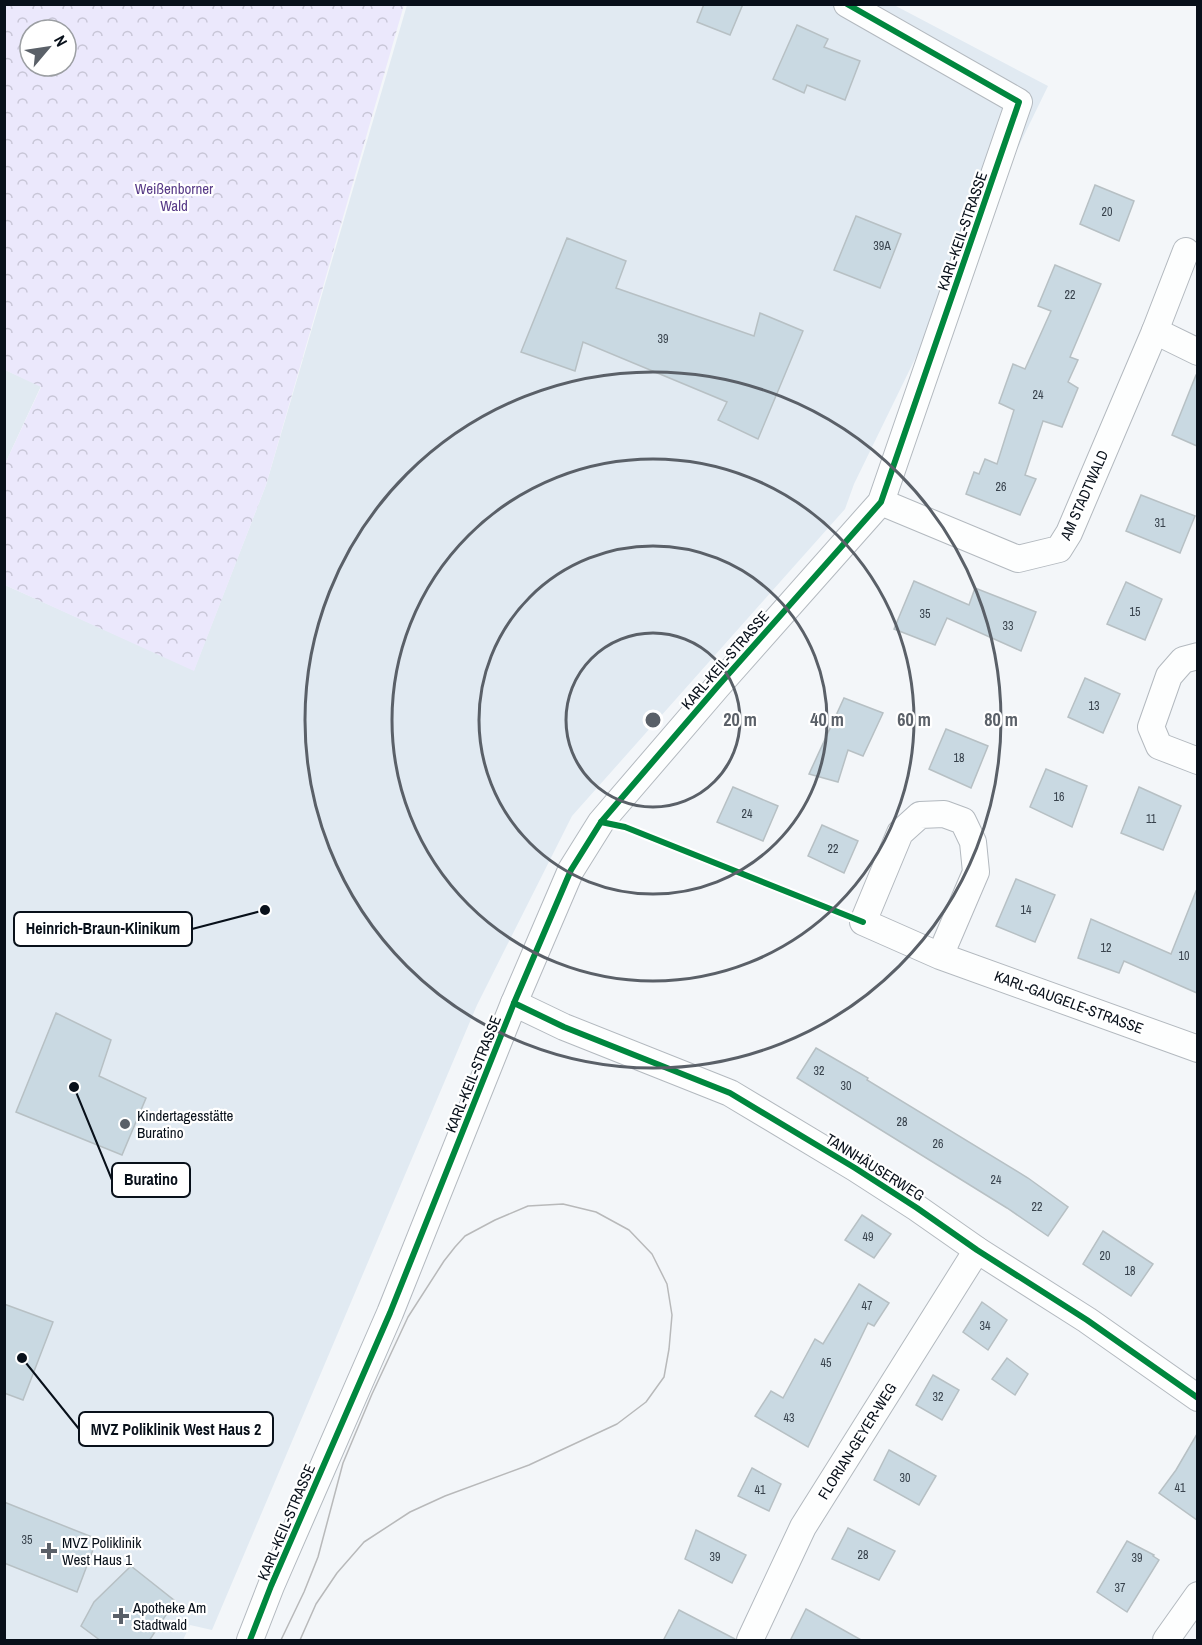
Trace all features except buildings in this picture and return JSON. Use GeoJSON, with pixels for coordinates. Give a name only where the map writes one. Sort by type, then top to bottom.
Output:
{"type":"FeatureCollection","features":[{"type":"Feature","properties":{"kind":"street","name":"KARL-KEIL-STRASSE"},"geometry":{"type":"LineString","coordinates":[[250,1641],[271,1586],[390,1313],[514,1003],[571,870],[601,822],[881,502],[1019,102],[847,4]]}},
{"type":"Feature","properties":{"kind":"street","name":"AM STADTWALD"},"geometry":{"type":"LineString","coordinates":[[881,502],[1018,559],[1059,549],[1069,533],[1155,331],[1186,251]]}},
{"type":"Feature","properties":{"kind":"street"},"geometry":{"type":"LineString","coordinates":[[1155,331],[1197,352]]}},
{"type":"Feature","properties":{"kind":"street"},"geometry":{"type":"LineString","coordinates":[[1197,656],[1183,660],[1169,676],[1150,727],[1159,746],[1197,761]]}},
{"type":"Feature","properties":{"kind":"street","name":"KARL-GAUGELE-STRASSE"},"geometry":{"type":"LineString","coordinates":[[940,956],[976,872],[973,842],[963,821],[944,813],[920,815],[900,833],[862,922],[940,956],[1197,1048]]}},
{"type":"Feature","properties":{"kind":"street","name":"TANNHÄUSERWEG"},"geometry":{"type":"LineString","coordinates":[[514,1003],[564,1027],[730,1093],[855,1167],[977,1250],[1087,1320],[1197,1398]]}},
{"type":"Feature","properties":{"kind":"street","name":"FLORIAN-GEYER-WEG"},"geometry":{"type":"LineString","coordinates":[[750,1641],[803,1527],[977,1250]]}},
{"type":"Feature","properties":{"kind":"street"},"geometry":{"type":"LineString","coordinates":[[1166,1641],[1197,1595]]}},
{"type":"Feature","properties":{"kind":"shaded area"},"geometry":{"type":"Polygon","coordinates":[[[407,5],[894,5],[1048,86],[854,484],[845,509],[572,816],[477,1005],[212,1630],[190,1625],[183,1640],[5,1640],[5,585],[194,670],[266,485],[407,5]]]}},
{"type":"Feature","properties":{"kind":"shaded area"},"geometry":{"type":"Polygon","coordinates":[[[5,370],[41,386],[5,464],[5,370]]]}},
{"type":"Feature","properties":{"kind":"green space","name":"Weißenborner Wald"},"geometry":{"type":"Polygon","coordinates":[[[5,4],[404,5],[266,485],[194,671],[5,585],[5,464],[41,387],[5,370],[5,4]]]}},
{"type":"Feature","properties":{"kind":"tram line"},"geometry":{"type":"LineString","coordinates":[[281,1640],[318,1557],[343,1463],[372,1394],[408,1317],[455,1247],[465,1236],[528,1206],[563,1204],[596,1212],[629,1230],[652,1254],[667,1284],[672,1315],[664,1377],[646,1402],[617,1424],[529,1465],[445,1496],[410,1512],[364,1542],[337,1573],[316,1604],[300,1640]]}},
{"type":"Feature","properties":{"kind":"cycle path"},"geometry":{"type":"LineString","coordinates":[[250,1640],[271,1586],[390,1313],[514,1003],[571,870],[601,822],[881,502],[1019,102],[847,4]]}},
{"type":"Feature","properties":{"kind":"cycle path"},"geometry":{"type":"LineString","coordinates":[[601,822],[625,827],[863,922]]}},
{"type":"Feature","properties":{"kind":"cycle path"},"geometry":{"type":"LineString","coordinates":[[514,1003],[564,1027],[730,1093],[917,1208],[977,1250],[1087,1320],[1198,1398]]}},
{"type":"Feature","properties":{"kind":"place","name":"Heinrich-Braun-Klinikum"},"geometry":{"type":"Point","coordinates":[265,910]}},
{"type":"Feature","properties":{"kind":"place","name":"Buratino"},"geometry":{"type":"Point","coordinates":[74,1087]}},
{"type":"Feature","properties":{"kind":"place","name":"Kindertagesstätte Buratino"},"geometry":{"type":"Point","coordinates":[125,1124]}},
{"type":"Feature","properties":{"kind":"place","name":"MVZ Poliklinik West Haus 2"},"geometry":{"type":"Point","coordinates":[22,1358]}},
{"type":"Feature","properties":{"kind":"place","name":"MVZ Poliklinik West Haus 1"},"geometry":{"type":"Point","coordinates":[49,1551]}},
{"type":"Feature","properties":{"kind":"place","name":"Apotheke Am Stadtwald"},"geometry":{"type":"Point","coordinates":[121,1616]}}]}
